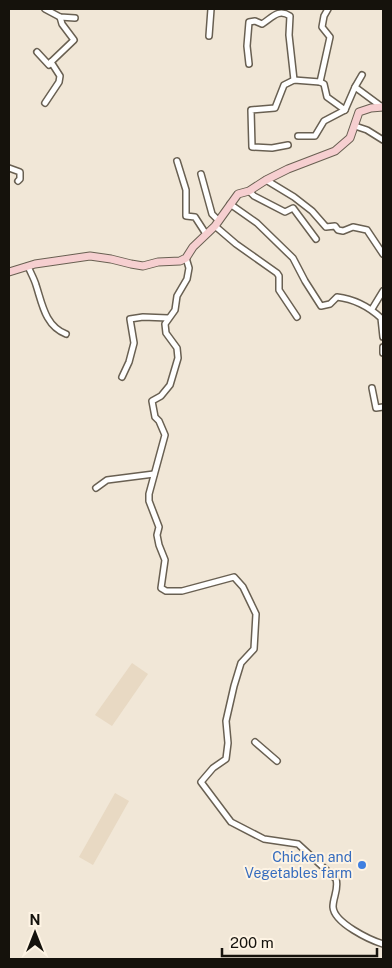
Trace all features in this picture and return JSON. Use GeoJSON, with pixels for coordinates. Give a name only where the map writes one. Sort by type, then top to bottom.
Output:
{"type":"FeatureCollection","features":[{"type":"Feature","properties":{"kind":"street"},"geometry":{"type":"LineString","coordinates":[[45,9],[60,17],[75,18]]}},
{"type":"Feature","properties":{"kind":"street"},"geometry":{"type":"LineString","coordinates":[[209,36],[211,9]]}},
{"type":"Feature","properties":{"kind":"street"},"geometry":{"type":"LineString","coordinates":[[320,82],[330,37],[322,27],[324,16],[328,9]]}},
{"type":"Feature","properties":{"kind":"street"},"geometry":{"type":"LineString","coordinates":[[249,64],[247,46],[248,22],[255,21],[262,24],[273,15],[281,12],[288,13],[290,16],[289,35],[294,80]]}},
{"type":"Feature","properties":{"kind":"street"},"geometry":{"type":"LineString","coordinates":[[37,52],[49,65],[74,40],[62,24],[60,17]]}},
{"type":"Feature","properties":{"kind":"street"},"geometry":{"type":"LineString","coordinates":[[45,104],[61,79],[51,62]]}},
{"type":"Feature","properties":{"kind":"street"},"geometry":{"type":"LineString","coordinates":[[298,136],[315,136],[324,121],[345,110],[362,75]]}},
{"type":"Feature","properties":{"kind":"street"},"geometry":{"type":"LineString","coordinates":[[288,145],[272,148],[252,147],[251,110],[275,108],[284,85],[294,80],[320,82],[324,84],[327,97],[345,110]]}},
{"type":"Feature","properties":{"kind":"street"},"geometry":{"type":"LineString","coordinates":[[355,87],[383,107]]}},
{"type":"Feature","properties":{"kind":"street"},"geometry":{"type":"LineString","coordinates":[[9,272],[28,266],[90,256],[144,266],[158,262],[180,261],[186,258],[193,247],[216,223],[238,194],[249,191],[288,169],[335,152],[350,138],[359,112],[383,107]]}},
{"type":"Feature","properties":{"kind":"street"},"geometry":{"type":"LineString","coordinates":[[355,126],[367,130],[383,140]]}},
{"type":"Feature","properties":{"kind":"street"},"geometry":{"type":"LineString","coordinates":[[177,161],[186,190],[186,216],[195,217],[206,234]]}},
{"type":"Feature","properties":{"kind":"street"},"geometry":{"type":"LineString","coordinates":[[9,168],[20,172],[20,179],[18,181]]}},
{"type":"Feature","properties":{"kind":"street"},"geometry":{"type":"LineString","coordinates":[[201,174],[216,223],[236,244],[277,273],[279,276],[279,290],[297,317]]}},
{"type":"Feature","properties":{"kind":"street"},"geometry":{"type":"LineString","coordinates":[[266,180],[294,196],[312,211],[326,227],[335,226],[338,230],[343,231],[353,227],[367,230],[383,254]]}},
{"type":"Feature","properties":{"kind":"street"},"geometry":{"type":"LineString","coordinates":[[249,191],[254,196],[285,212],[293,208],[316,239]]}},
{"type":"Feature","properties":{"kind":"street"},"geometry":{"type":"LineString","coordinates":[[230,204],[257,223],[292,258],[321,306],[330,304],[337,297],[349,298],[372,309],[381,318],[383,337]]}},
{"type":"Feature","properties":{"kind":"street"},"geometry":{"type":"LineString","coordinates":[[186,258],[189,268],[188,279],[177,296],[176,310],[165,324],[166,333],[178,348],[178,358],[170,385],[161,396],[152,401],[155,417],[159,420],[165,435],[149,494],[159,526],[157,535],[165,560],[161,588],[166,591],[182,591],[234,577],[244,586],[256,614],[254,649],[241,663],[226,722],[228,744],[226,759],[213,768],[201,782],[232,822],[264,839],[298,844],[336,880],[338,884],[333,908],[337,917],[350,928],[383,944]]}},
{"type":"Feature","properties":{"kind":"street"},"geometry":{"type":"LineString","coordinates":[[28,266],[36,284],[43,310],[58,331],[66,334]]}},
{"type":"Feature","properties":{"kind":"street"},"geometry":{"type":"LineString","coordinates":[[372,309],[383,292]]}},
{"type":"Feature","properties":{"kind":"street"},"geometry":{"type":"LineString","coordinates":[[122,376],[129,362],[134,343],[130,319],[143,317],[168,318]]}},
{"type":"Feature","properties":{"kind":"street"},"geometry":{"type":"LineString","coordinates":[[383,347],[383,354]]}},
{"type":"Feature","properties":{"kind":"street"},"geometry":{"type":"LineString","coordinates":[[372,388],[376,408],[383,407]]}},
{"type":"Feature","properties":{"kind":"street"},"geometry":{"type":"LineString","coordinates":[[96,488],[107,480],[154,474]]}},
{"type":"Feature","properties":{"kind":"street"},"geometry":{"type":"LineString","coordinates":[[255,742],[277,761]]}},
{"type":"Feature","properties":{"kind":"shaded area"},"geometry":{"type":"Polygon","coordinates":[[[132,663],[148,674],[112,726],[95,715],[132,663]]]}},
{"type":"Feature","properties":{"kind":"shaded area"},"geometry":{"type":"Polygon","coordinates":[[[115,793],[129,801],[93,865],[79,857],[115,793]]]}},
{"type":"Feature","properties":{"kind":"place","name":"Chicken and Vegetables farm"},"geometry":{"type":"Point","coordinates":[362,865]}}]}
